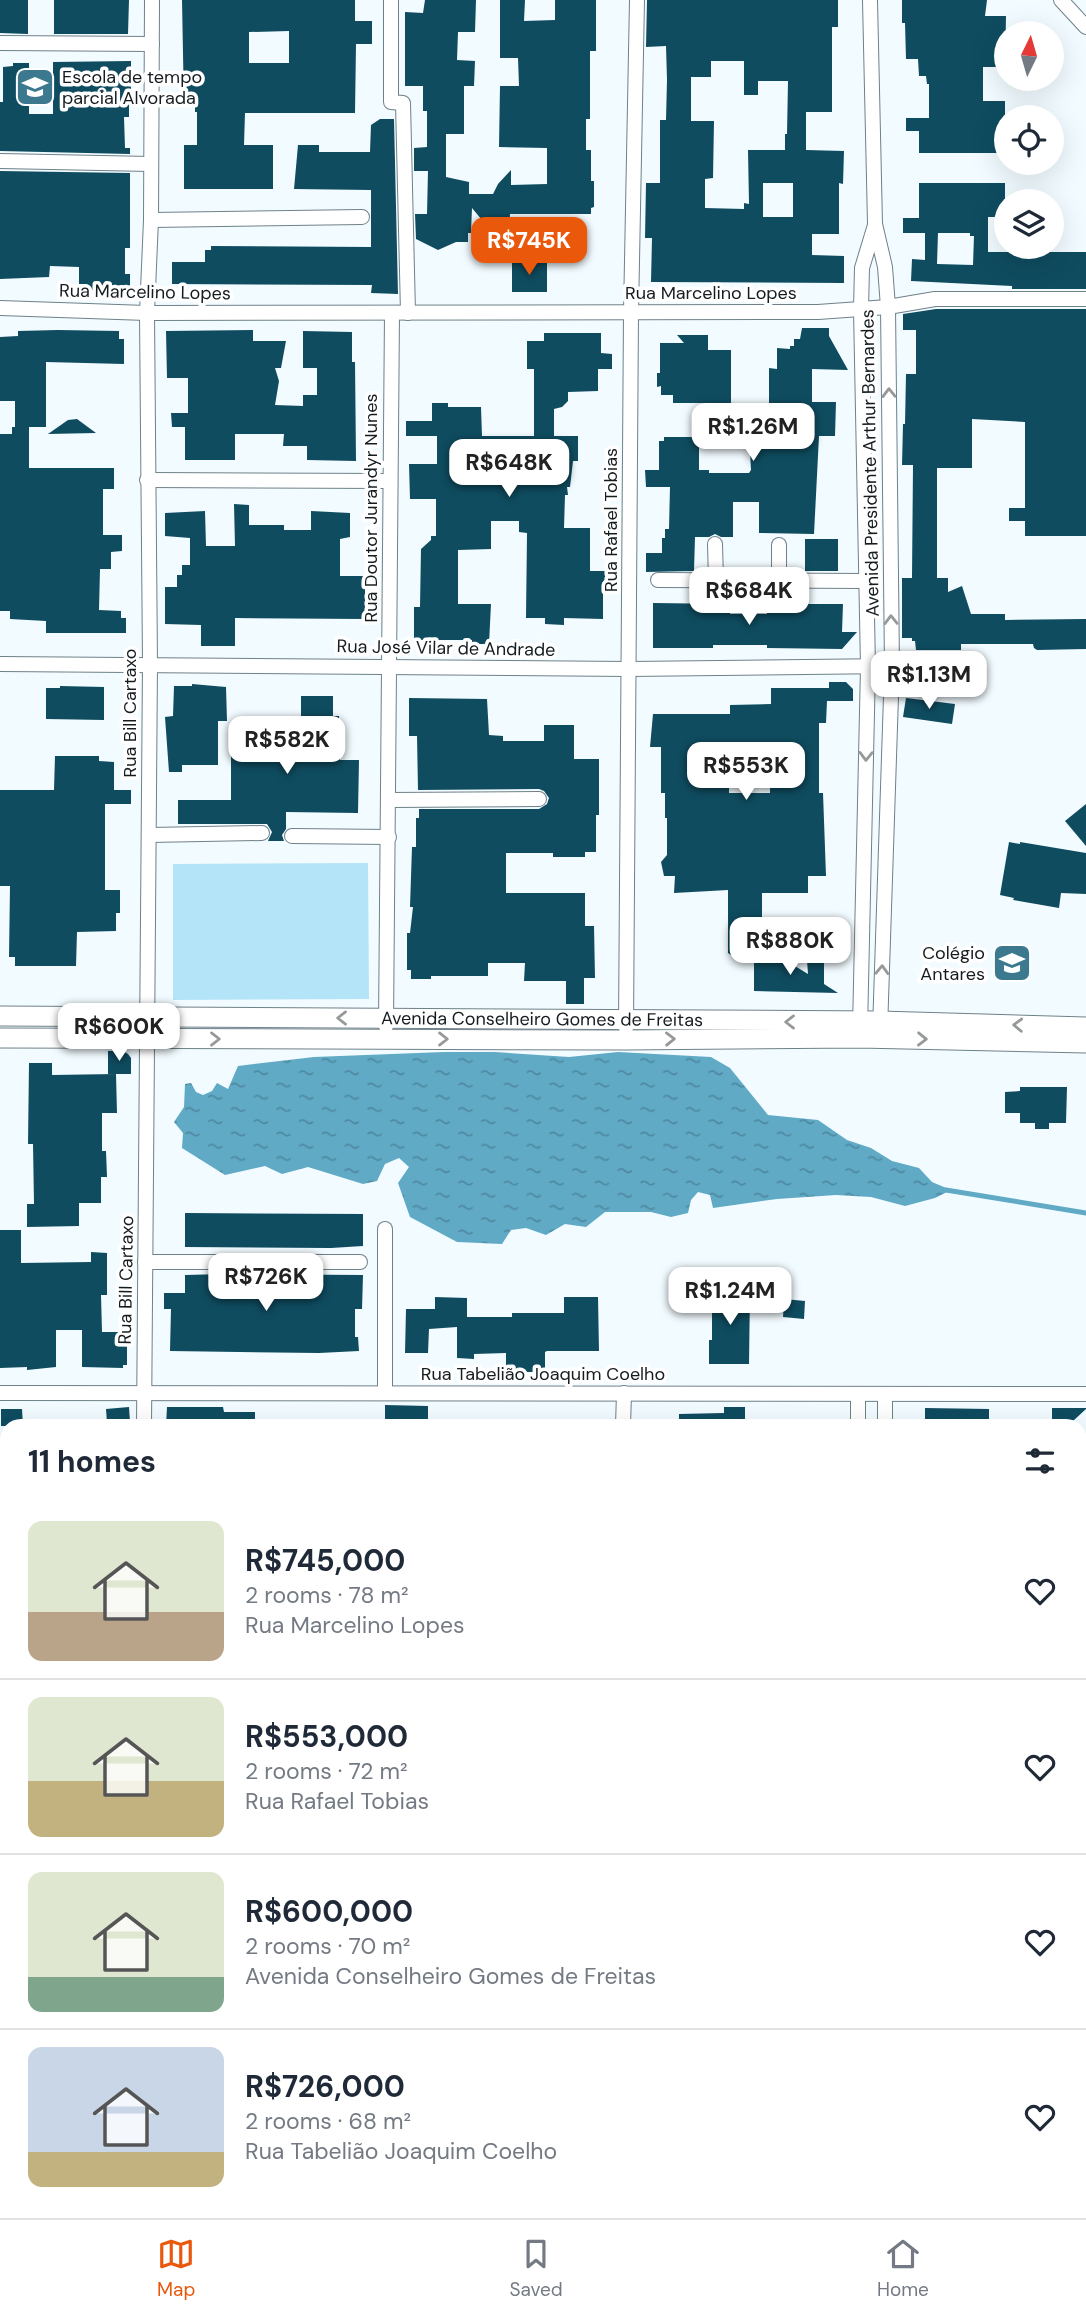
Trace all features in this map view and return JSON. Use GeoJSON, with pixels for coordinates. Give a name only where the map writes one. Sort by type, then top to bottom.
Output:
{"type":"FeatureCollection","features":[{"type":"Feature","properties":{"kind":"street","name":"Rua Bill Cartaxo"},"geometry":{"type":"LineString","coordinates":[[144,1419],[149,1039],[147,313],[151,220],[152,0]]}},
{"type":"Feature","properties":{"kind":"street"},"geometry":{"type":"LineString","coordinates":[[391,0],[391,102],[403,103],[408,313]]}},
{"type":"Feature","properties":{"kind":"street","name":"Rua Rafael Tobias"},"geometry":{"type":"LineString","coordinates":[[626,1030],[631,313],[637,0]]}},
{"type":"Feature","properties":{"kind":"street","name":"Avenida Presidente Arthur Bernardes"},"geometry":{"type":"LineString","coordinates":[[870,0],[875,224],[885,267],[888,307],[892,666],[870,1030]]}},
{"type":"Feature","properties":{"kind":"street"},"geometry":{"type":"LineString","coordinates":[[1061,0],[1086,27]]}},
{"type":"Feature","properties":{"kind":"street"},"geometry":{"type":"LineString","coordinates":[[0,43],[152,44]]}},
{"type":"Feature","properties":{"kind":"street"},"geometry":{"type":"LineString","coordinates":[[0,161],[151,164]]}},
{"type":"Feature","properties":{"kind":"street"},"geometry":{"type":"LineString","coordinates":[[151,220],[362,217]]}},
{"type":"Feature","properties":{"kind":"street","name":"Avenida Presidente Arthur Bernardes"},"geometry":{"type":"LineString","coordinates":[[870,1030],[868,667],[861,309],[862,268],[875,224]]}},
{"type":"Feature","properties":{"kind":"street","name":"Rua Marcelino Lopes"},"geometry":{"type":"LineString","coordinates":[[0,308],[147,313],[818,312],[973,297],[1086,299]]}},
{"type":"Feature","properties":{"kind":"street","name":"Rua Doutor Jurandyr Nunes"},"geometry":{"type":"LineString","coordinates":[[386,1038],[392,313]]}},
{"type":"Feature","properties":{"kind":"street"},"geometry":{"type":"LineString","coordinates":[[147,480],[390,481]]}},
{"type":"Feature","properties":{"kind":"street"},"geometry":{"type":"LineString","coordinates":[[715,544],[716,580]]}},
{"type":"Feature","properties":{"kind":"street"},"geometry":{"type":"LineString","coordinates":[[779,545],[779,580]]}},
{"type":"Feature","properties":{"kind":"street"},"geometry":{"type":"LineString","coordinates":[[659,580],[866,581]]}},
{"type":"Feature","properties":{"kind":"street","name":"Rua José Vilar de Andrade"},"geometry":{"type":"LineString","coordinates":[[0,664],[629,669],[892,666]]}},
{"type":"Feature","properties":{"kind":"street"},"geometry":{"type":"LineString","coordinates":[[389,800],[539,799]]}},
{"type":"Feature","properties":{"kind":"street"},"geometry":{"type":"LineString","coordinates":[[149,835],[262,833]]}},
{"type":"Feature","properties":{"kind":"street"},"geometry":{"type":"LineString","coordinates":[[292,836],[389,836]]}},
{"type":"Feature","properties":{"kind":"street","name":"Avenida Conselheiro Gomes de Freitas"},"geometry":{"type":"LineString","coordinates":[[0,1016],[387,1018],[626,1030]]}},
{"type":"Feature","properties":{"kind":"street","name":"Avenida Conselheiro Gomes de Freitas"},"geometry":{"type":"LineString","coordinates":[[0,1038],[386,1038],[626,1030],[1086,1027]]}},
{"type":"Feature","properties":{"kind":"street","name":"Avenida Conselheiro Gomes de Freitas"},"geometry":{"type":"LineString","coordinates":[[870,1030],[1086,1043]]}},
{"type":"Feature","properties":{"kind":"street"},"geometry":{"type":"LineString","coordinates":[[385,1229],[385,1393]]}},
{"type":"Feature","properties":{"kind":"street"},"geometry":{"type":"LineString","coordinates":[[145,1262],[360,1262]]}},
{"type":"Feature","properties":{"kind":"street","name":"Rua Tabelião Joaquim Coelho"},"geometry":{"type":"LineString","coordinates":[[0,1393],[1086,1394]]}},
{"type":"Feature","properties":{"kind":"street"},"geometry":{"type":"LineString","coordinates":[[623,1419],[624,1393]]}},
{"type":"Feature","properties":{"kind":"street"},"geometry":{"type":"LineString","coordinates":[[858,1394],[858,1419]]}},
{"type":"Feature","properties":{"kind":"street"},"geometry":{"type":"LineString","coordinates":[[885,1394],[886,1419]]}},
{"type":"Feature","properties":{"kind":"green space"},"geometry":{"type":"Polygon","coordinates":[[[368,863],[369,999],[173,1000],[173,864],[368,863]]]}},
{"type":"Feature","properties":{"kind":"water"},"geometry":{"type":"Polygon","coordinates":[[[444,1052],[569,1057],[618,1052],[711,1057],[730,1068],[768,1115],[818,1120],[847,1140],[871,1148],[892,1161],[919,1168],[932,1182],[951,1190],[935,1198],[905,1206],[871,1197],[836,1195],[777,1199],[713,1208],[710,1195],[698,1192],[691,1200],[688,1213],[671,1217],[651,1212],[605,1212],[586,1227],[565,1224],[546,1235],[526,1228],[511,1230],[502,1244],[457,1242],[410,1217],[398,1183],[409,1167],[399,1158],[385,1164],[377,1181],[363,1184],[308,1167],[282,1174],[265,1166],[225,1175],[182,1148],[183,1133],[174,1122],[184,1107],[185,1084],[191,1083],[196,1092],[203,1095],[212,1091],[217,1083],[228,1089],[238,1066],[314,1057],[444,1052]]]}},
{"type":"Feature","properties":{"kind":"building"},"geometry":{"type":"Polygon","coordinates":[[[0,0],[28,0],[28,34],[0,33],[0,0]]]}},
{"type":"Feature","properties":{"kind":"building"},"geometry":{"type":"Polygon","coordinates":[[[54,0],[129,0],[128,34],[54,34],[54,0]]]}},
{"type":"Feature","properties":{"kind":"building"},"geometry":{"type":"Polygon","coordinates":[[[182,0],[355,0],[355,21],[372,21],[372,44],[356,44],[355,113],[245,113],[244,145],[273,145],[273,189],[184,189],[184,145],[197,145],[197,112],[195,106],[184,107],[182,0]],[[289,31],[249,32],[249,63],[289,63],[289,31]]]}},
{"type":"Feature","properties":{"kind":"building"},"geometry":{"type":"Polygon","coordinates":[[[425,0],[476,0],[475,32],[458,32],[457,60],[475,61],[474,86],[464,86],[464,134],[446,134],[446,177],[469,182],[469,194],[493,194],[511,170],[511,185],[547,184],[547,148],[499,147],[500,86],[519,86],[518,58],[500,58],[500,0],[525,0],[524,21],[555,20],[555,0],[596,0],[596,51],[590,51],[590,119],[586,119],[586,150],[591,150],[591,181],[594,181],[594,207],[591,208],[591,214],[510,214],[509,245],[496,237],[472,208],[468,242],[456,242],[438,250],[416,239],[415,214],[427,214],[428,171],[414,171],[414,148],[427,147],[427,111],[423,111],[423,86],[405,86],[405,12],[423,13],[425,0]]]}},
{"type":"Feature","properties":{"kind":"building"},"geometry":{"type":"Polygon","coordinates":[[[647,0],[838,0],[838,27],[832,27],[832,112],[806,112],[806,150],[844,151],[843,184],[839,183],[839,234],[812,234],[812,255],[844,256],[844,283],[651,282],[652,238],[645,238],[646,183],[660,183],[660,120],[666,120],[667,80],[666,46],[646,47],[647,0]],[[711,61],[711,77],[691,77],[691,121],[714,121],[713,178],[705,179],[705,208],[744,209],[744,203],[749,204],[748,150],[785,150],[788,81],[758,81],[758,95],[744,95],[744,61],[711,61]],[[763,183],[763,217],[793,217],[793,183],[763,183]]]}},
{"type":"Feature","properties":{"kind":"building"},"geometry":{"type":"Polygon","coordinates":[[[902,0],[987,0],[985,16],[1006,16],[1006,21],[994,21],[994,67],[983,67],[983,101],[1005,101],[1005,105],[994,105],[994,153],[919,153],[919,131],[906,131],[906,118],[929,118],[929,84],[926,76],[919,76],[918,59],[906,59],[905,23],[902,23],[902,0]]]}},
{"type":"Feature","properties":{"kind":"building"},"geometry":{"type":"Polygon","coordinates":[[[131,61],[131,103],[129,117],[124,117],[125,148],[130,148],[130,154],[0,151],[3,67],[13,66],[13,63],[29,63],[29,114],[53,114],[53,62],[131,61]]]}},
{"type":"Feature","properties":{"kind":"building"},"geometry":{"type":"Polygon","coordinates":[[[380,119],[394,119],[398,294],[371,293],[372,285],[172,284],[172,262],[205,262],[205,250],[211,250],[211,246],[371,247],[371,190],[294,189],[298,145],[319,145],[319,152],[370,152],[371,125],[380,119]]]}},
{"type":"Feature","properties":{"kind":"building"},"geometry":{"type":"Polygon","coordinates":[[[0,171],[130,173],[130,248],[125,248],[125,274],[130,274],[130,290],[87,290],[87,284],[79,284],[79,267],[50,266],[49,277],[0,279],[0,171]]]}},
{"type":"Feature","properties":{"kind":"building"},"geometry":{"type":"Polygon","coordinates":[[[919,183],[1005,183],[1005,189],[994,189],[994,217],[988,217],[988,252],[994,252],[994,259],[1064,259],[1064,252],[1086,252],[1086,289],[1012,289],[1012,286],[911,281],[912,259],[925,260],[925,233],[903,233],[903,218],[919,218],[919,183]],[[938,233],[937,264],[973,265],[974,236],[970,236],[970,233],[938,233]]]}},
{"type":"Feature","properties":{"kind":"building"},"geometry":{"type":"Polygon","coordinates":[[[512,260],[547,263],[547,292],[512,292],[512,260]]]}},
{"type":"Feature","properties":{"kind":"building"},"geometry":{"type":"Polygon","coordinates":[[[936,309],[1086,309],[1086,536],[1025,536],[1025,521],[1009,521],[1009,508],[1025,508],[1025,422],[972,419],[972,468],[937,468],[937,578],[948,578],[948,592],[962,586],[971,614],[1005,614],[1005,620],[1086,619],[1086,649],[1037,650],[1033,644],[961,644],[961,650],[916,650],[912,638],[902,638],[902,578],[912,578],[913,465],[902,465],[903,424],[906,374],[916,374],[916,330],[903,330],[903,314],[936,309]]]}},
{"type":"Feature","properties":{"kind":"building"},"geometry":{"type":"Polygon","coordinates":[[[802,328],[829,328],[829,336],[848,370],[812,369],[812,402],[836,402],[835,436],[819,436],[814,534],[759,533],[759,502],[733,502],[733,537],[715,534],[695,537],[694,571],[646,572],[646,553],[662,553],[662,538],[665,538],[665,529],[669,529],[670,487],[646,487],[645,470],[659,470],[659,441],[664,441],[664,437],[699,437],[699,470],[709,470],[709,473],[749,473],[749,435],[769,435],[769,368],[777,369],[777,348],[790,349],[790,346],[794,346],[794,339],[800,339],[802,328]]]}},
{"type":"Feature","properties":{"kind":"building"},"geometry":{"type":"Polygon","coordinates":[[[253,330],[253,341],[286,341],[281,368],[275,368],[279,381],[275,405],[303,406],[303,395],[317,395],[317,368],[303,368],[303,331],[352,332],[356,461],[307,460],[307,446],[283,446],[284,434],[235,434],[235,460],[185,460],[185,427],[172,427],[171,413],[188,413],[188,378],[167,378],[166,331],[253,330]]]}},
{"type":"Feature","properties":{"kind":"building"},"geometry":{"type":"Polygon","coordinates":[[[18,331],[119,331],[119,339],[124,339],[124,364],[46,362],[46,427],[29,427],[29,468],[114,468],[114,489],[103,489],[103,535],[122,535],[122,551],[111,552],[111,569],[100,569],[99,610],[121,611],[121,618],[126,618],[126,633],[46,633],[46,621],[10,619],[10,611],[0,611],[0,434],[12,434],[12,427],[15,427],[15,401],[0,401],[0,337],[18,336],[18,331]]]}},
{"type":"Feature","properties":{"kind":"building"},"geometry":{"type":"Polygon","coordinates":[[[544,333],[601,333],[601,353],[612,354],[612,369],[598,369],[598,391],[568,392],[568,401],[562,407],[554,409],[554,436],[578,436],[578,461],[573,461],[570,487],[567,487],[568,495],[565,495],[564,528],[590,528],[590,571],[611,571],[611,584],[603,584],[603,619],[564,618],[564,625],[545,624],[545,618],[526,618],[527,533],[519,532],[519,521],[491,521],[491,549],[458,550],[458,604],[491,604],[489,644],[472,644],[472,640],[414,640],[414,607],[420,607],[421,549],[431,540],[431,536],[436,536],[436,499],[410,499],[409,464],[437,464],[437,436],[406,436],[406,421],[432,421],[432,403],[448,403],[448,407],[481,407],[482,436],[534,436],[534,369],[527,369],[527,341],[544,341],[544,333]]]}},
{"type":"Feature","properties":{"kind":"building"},"geometry":{"type":"Polygon","coordinates":[[[677,335],[708,335],[708,350],[731,350],[731,403],[673,403],[673,395],[661,395],[661,386],[657,387],[660,343],[684,343],[677,335]]]}},
{"type":"Feature","properties":{"kind":"building"},"geometry":{"type":"Polygon","coordinates":[[[77,419],[96,433],[48,434],[68,420],[77,419]]]}},
{"type":"Feature","properties":{"kind":"building"},"geometry":{"type":"Polygon","coordinates":[[[234,504],[249,505],[249,525],[284,525],[284,530],[311,530],[311,511],[350,513],[350,537],[340,539],[340,576],[365,576],[365,619],[235,618],[235,646],[201,646],[201,625],[165,624],[165,587],[177,587],[177,575],[182,575],[182,565],[190,565],[190,538],[165,536],[165,513],[205,511],[206,546],[235,546],[234,504]]]}},
{"type":"Feature","properties":{"kind":"building"},"geometry":{"type":"Polygon","coordinates":[[[805,539],[838,539],[838,571],[805,571],[805,539]]]}},
{"type":"Feature","properties":{"kind":"building"},"geometry":{"type":"Polygon","coordinates":[[[653,603],[730,604],[730,614],[767,614],[767,604],[843,604],[842,632],[857,632],[842,649],[767,648],[767,645],[653,648],[653,603]]]}},
{"type":"Feature","properties":{"kind":"building"},"geometry":{"type":"Polygon","coordinates":[[[829,682],[846,682],[853,689],[853,701],[827,701],[826,723],[819,723],[819,793],[823,793],[826,876],[808,876],[808,893],[762,893],[764,955],[731,955],[728,953],[728,890],[674,893],[675,876],[664,876],[661,862],[667,855],[667,818],[665,793],[661,793],[661,747],[650,747],[653,714],[730,714],[730,705],[771,704],[771,688],[829,688],[829,682]],[[770,761],[729,762],[729,793],[770,793],[770,761]]]}},
{"type":"Feature","properties":{"kind":"building"},"geometry":{"type":"Polygon","coordinates":[[[192,684],[226,687],[227,721],[218,721],[218,765],[182,765],[182,772],[169,772],[165,717],[173,716],[174,686],[192,684]]]}},
{"type":"Feature","properties":{"kind":"building"},"geometry":{"type":"Polygon","coordinates":[[[104,687],[104,720],[46,719],[46,688],[104,687]]]}},
{"type":"Feature","properties":{"kind":"building"},"geometry":{"type":"Polygon","coordinates":[[[301,696],[333,696],[333,716],[339,716],[340,760],[359,760],[358,813],[286,812],[286,829],[282,835],[284,841],[268,841],[272,832],[267,824],[178,824],[178,800],[231,800],[231,756],[278,760],[278,716],[301,716],[301,696]]]}},
{"type":"Feature","properties":{"kind":"building"},"geometry":{"type":"Polygon","coordinates":[[[409,698],[487,699],[489,735],[503,736],[503,741],[544,741],[544,725],[574,725],[574,759],[599,759],[596,852],[585,852],[585,857],[553,857],[553,853],[506,853],[506,893],[585,893],[585,926],[594,926],[595,978],[584,978],[584,1004],[566,1004],[566,981],[524,981],[525,963],[488,963],[488,976],[431,976],[431,979],[411,979],[411,970],[407,970],[407,933],[410,933],[413,907],[410,907],[412,847],[416,847],[416,818],[419,818],[419,809],[539,809],[547,804],[549,798],[539,789],[418,790],[417,736],[409,736],[409,698]]]}},
{"type":"Feature","properties":{"kind":"building"},"geometry":{"type":"Polygon","coordinates":[[[906,698],[955,704],[952,724],[903,717],[906,698]]]}},
{"type":"Feature","properties":{"kind":"building"},"geometry":{"type":"Polygon","coordinates":[[[55,756],[99,756],[99,761],[114,762],[114,790],[131,790],[131,804],[105,804],[105,890],[120,890],[120,913],[116,913],[116,931],[77,932],[76,966],[15,966],[15,957],[9,957],[10,886],[0,886],[0,790],[54,790],[55,756]]]}},
{"type":"Feature","properties":{"kind":"building"},"geometry":{"type":"Polygon","coordinates":[[[1086,804],[1086,846],[1065,821],[1086,804]]]}},
{"type":"Feature","properties":{"kind":"building"},"geometry":{"type":"Polygon","coordinates":[[[1009,842],[1086,853],[1086,894],[1061,893],[1059,908],[1000,895],[1009,842]]]}},
{"type":"Feature","properties":{"kind":"building"},"geometry":{"type":"Polygon","coordinates":[[[754,960],[785,960],[808,974],[807,960],[824,960],[824,984],[838,993],[754,991],[754,960]]]}},
{"type":"Feature","properties":{"kind":"building"},"geometry":{"type":"Polygon","coordinates":[[[108,1051],[123,1051],[128,1054],[131,1058],[131,1074],[108,1074],[108,1051]]]}},
{"type":"Feature","properties":{"kind":"building"},"geometry":{"type":"Polygon","coordinates":[[[29,1063],[52,1063],[52,1075],[116,1074],[117,1113],[102,1113],[102,1151],[106,1151],[107,1177],[101,1177],[101,1203],[79,1203],[79,1226],[27,1227],[27,1204],[34,1204],[33,1144],[28,1144],[29,1063]]]}},
{"type":"Feature","properties":{"kind":"building"},"geometry":{"type":"Polygon","coordinates":[[[1020,1087],[1067,1087],[1066,1123],[1049,1123],[1049,1129],[1035,1129],[1035,1123],[1020,1123],[1020,1113],[1005,1113],[1005,1092],[1020,1091],[1020,1087]]]}},
{"type":"Feature","properties":{"kind":"building"},"geometry":{"type":"Polygon","coordinates":[[[185,1213],[363,1214],[363,1246],[185,1247],[185,1213]]]}},
{"type":"Feature","properties":{"kind":"building"},"geometry":{"type":"Polygon","coordinates":[[[0,1230],[21,1230],[21,1263],[91,1262],[91,1252],[107,1253],[107,1295],[101,1295],[102,1332],[127,1332],[127,1365],[123,1365],[123,1368],[82,1367],[82,1330],[56,1330],[56,1367],[27,1370],[27,1367],[0,1368],[0,1230]]]}},
{"type":"Feature","properties":{"kind":"building"},"geometry":{"type":"Polygon","coordinates":[[[185,1275],[363,1275],[362,1309],[355,1309],[355,1337],[358,1337],[359,1351],[170,1351],[171,1309],[164,1309],[164,1293],[185,1293],[185,1275]]]}},
{"type":"Feature","properties":{"kind":"building"},"geometry":{"type":"Polygon","coordinates":[[[712,1290],[750,1290],[749,1364],[709,1364],[712,1290]]]}},
{"type":"Feature","properties":{"kind":"building"},"geometry":{"type":"Polygon","coordinates":[[[435,1297],[467,1298],[467,1317],[512,1317],[512,1313],[564,1313],[564,1297],[598,1297],[599,1351],[547,1351],[545,1372],[506,1372],[506,1353],[474,1354],[474,1359],[457,1358],[457,1327],[429,1329],[428,1353],[405,1353],[406,1309],[435,1309],[435,1297]]]}},
{"type":"Feature","properties":{"kind":"building"},"geometry":{"type":"Polygon","coordinates":[[[784,1299],[805,1301],[804,1319],[783,1317],[784,1299]]]}},
{"type":"Feature","properties":{"kind":"building"},"geometry":{"type":"Polygon","coordinates":[[[385,1405],[428,1406],[428,1419],[385,1419],[385,1405]]]}},
{"type":"Feature","properties":{"kind":"building"},"geometry":{"type":"Polygon","coordinates":[[[129,1407],[130,1419],[107,1419],[106,1409],[129,1407]]]}},
{"type":"Feature","properties":{"kind":"building"},"geometry":{"type":"Polygon","coordinates":[[[167,1407],[223,1407],[224,1412],[255,1412],[255,1419],[166,1419],[167,1407]]]}},
{"type":"Feature","properties":{"kind":"building"},"geometry":{"type":"Polygon","coordinates":[[[724,1407],[745,1407],[745,1419],[679,1419],[679,1414],[724,1413],[724,1407]]]}},
{"type":"Feature","properties":{"kind":"building"},"geometry":{"type":"Polygon","coordinates":[[[925,1408],[989,1409],[989,1419],[925,1419],[925,1408]]]}},
{"type":"Feature","properties":{"kind":"building"},"geometry":{"type":"Polygon","coordinates":[[[1052,1408],[1086,1408],[1075,1419],[1052,1419],[1052,1408]]]}},
{"type":"Feature","properties":{"kind":"building"},"geometry":{"type":"Polygon","coordinates":[[[1,1409],[22,1409],[23,1419],[1,1419],[1,1409]]]}},
{"type":"Feature","properties":{"kind":"waterway"},"geometry":{"type":"LineString","coordinates":[[946,1190],[1086,1213]]}},
{"type":"Feature","properties":{"kind":"place","name":"Escola de tempo parcial Alvorada"},"geometry":{"type":"Point","coordinates":[35,87]}},
{"type":"Feature","properties":{"kind":"place","name":"Colégio Antares"},"geometry":{"type":"Point","coordinates":[1012,963]}}]}
